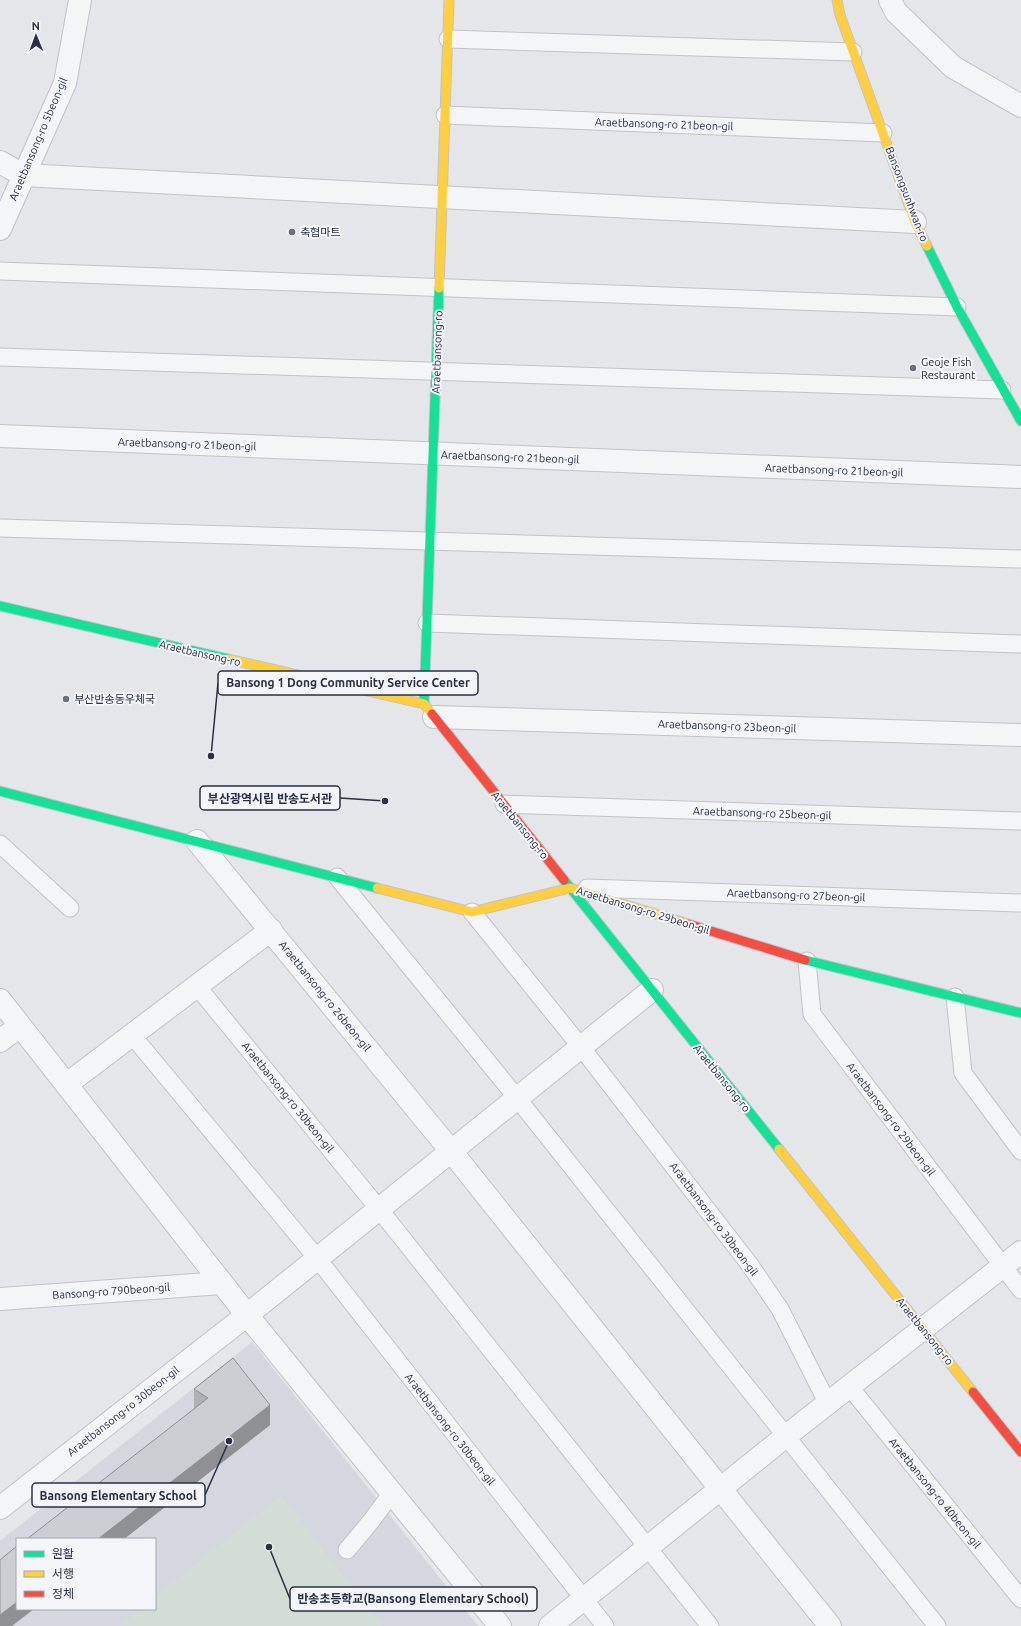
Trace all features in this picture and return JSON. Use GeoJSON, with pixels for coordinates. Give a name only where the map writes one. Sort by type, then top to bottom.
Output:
{"type":"FeatureCollection","features":[{"type":"Feature","properties":{"kind":"main road","name":"Araetbansong-ro"},"geometry":{"type":"LineString","coordinates":[[429,711],[427,623],[449,0]]}},
{"type":"Feature","properties":{"kind":"main road","name":"Bansongsunhwan-ro"},"geometry":{"type":"LineString","coordinates":[[837,0],[840,15],[915,222],[956,307],[1021,421]]}},
{"type":"Feature","properties":{"kind":"main road","name":"Araetbansong-ro"},"geometry":{"type":"LineString","coordinates":[[0,606],[429,711],[1021,1452]]}},
{"type":"Feature","properties":{"kind":"main road"},"geometry":{"type":"LineString","coordinates":[[0,791],[472,912],[570,888]]}},
{"type":"Feature","properties":{"kind":"main road","name":"Araetbansong-ro 29beon-gil"},"geometry":{"type":"LineString","coordinates":[[570,888],[807,961],[1021,1013]]}},
{"type":"Feature","properties":{"kind":"street","name":"Araetbansong-ro 5beon-gil"},"geometry":{"type":"LineString","coordinates":[[0,228],[11,168],[65,83],[80,0]]}},
{"type":"Feature","properties":{"kind":"street"},"geometry":{"type":"LineString","coordinates":[[890,0],[896,12],[953,67],[1021,106]]}},
{"type":"Feature","properties":{"kind":"street"},"geometry":{"type":"LineString","coordinates":[[11,168],[442,197],[915,222]]}},
{"type":"Feature","properties":{"kind":"street","name":"Araetbansong-ro 21beon-gil"},"geometry":{"type":"LineString","coordinates":[[0,436],[1021,477]]}},
{"type":"Feature","properties":{"kind":"street","name":"Araetbansong-ro 23beon-gil"},"geometry":{"type":"LineString","coordinates":[[429,711],[1021,736]]}},
{"type":"Feature","properties":{"kind":"street","name":"Araetbansong-ro 26beon-gil"},"geometry":{"type":"LineString","coordinates":[[197,841],[451,1151]]}},
{"type":"Feature","properties":{"kind":"street"},"geometry":{"type":"LineString","coordinates":[[67,1084],[131,1034],[271,930]]}},
{"type":"Feature","properties":{"kind":"street","name":"Araetbansong-ro 30beon-gil"},"geometry":{"type":"LineString","coordinates":[[0,1508],[247,1315],[652,990]]}},
{"type":"Feature","properties":{"kind":"street"},"geometry":{"type":"LineString","coordinates":[[0,1000],[247,1315],[391,1494],[500,1626]]}},
{"type":"Feature","properties":{"kind":"street"},"geometry":{"type":"LineString","coordinates":[[0,1041],[20,1026]]}},
{"type":"Feature","properties":{"kind":"street"},"geometry":{"type":"LineString","coordinates":[[451,1151],[830,1626]]}},
{"type":"Feature","properties":{"kind":"street"},"geometry":{"type":"LineString","coordinates":[[550,1626],[786,1436],[1021,1252]]}},
{"type":"Feature","properties":{"kind":"street","name":"Bansong-ro 790beon-gil"},"geometry":{"type":"LineString","coordinates":[[0,1299],[222,1283]]}},
{"type":"Feature","properties":{"kind":"lane"},"geometry":{"type":"LineString","coordinates":[[448,39],[853,52]]}},
{"type":"Feature","properties":{"kind":"lane","name":"Araetbansong-ro 21beon-gil"},"geometry":{"type":"LineString","coordinates":[[445,116],[883,133]]}},
{"type":"Feature","properties":{"kind":"lane"},"geometry":{"type":"LineString","coordinates":[[0,271],[956,307]]}},
{"type":"Feature","properties":{"kind":"lane"},"geometry":{"type":"LineString","coordinates":[[0,357],[1002,390]]}},
{"type":"Feature","properties":{"kind":"lane"},"geometry":{"type":"LineString","coordinates":[[0,528],[1021,559]]}},
{"type":"Feature","properties":{"kind":"lane"},"geometry":{"type":"LineString","coordinates":[[427,623],[1021,644]]}},
{"type":"Feature","properties":{"kind":"lane","name":"Araetbansong-ro 25beon-gil"},"geometry":{"type":"LineString","coordinates":[[504,804],[1021,821]]}},
{"type":"Feature","properties":{"kind":"lane"},"geometry":{"type":"LineString","coordinates":[[0,844],[70,908]]}},
{"type":"Feature","properties":{"kind":"lane"},"geometry":{"type":"LineString","coordinates":[[337,877],[517,1098],[937,1626]]}},
{"type":"Feature","properties":{"kind":"lane","name":"Araetbansong-ro 27beon-gil"},"geometry":{"type":"LineString","coordinates":[[570,888],[1021,903]]}},
{"type":"Feature","properties":{"kind":"lane"},"geometry":{"type":"LineString","coordinates":[[472,912],[581,1047]]}},
{"type":"Feature","properties":{"kind":"lane","name":"Araetbansong-ro 29beon-gil"},"geometry":{"type":"LineString","coordinates":[[807,961],[812,1014],[1002,1267],[1021,1290]]}},
{"type":"Feature","properties":{"kind":"lane","name":"Araetbansong-ro 30beon-gil"},"geometry":{"type":"LineString","coordinates":[[196,985],[379,1208],[648,1547]]}},
{"type":"Feature","properties":{"kind":"lane"},"geometry":{"type":"LineString","coordinates":[[956,997],[962,1073],[1021,1151]]}},
{"type":"Feature","properties":{"kind":"lane","name":"Araetbansong-ro 30beon-gil"},"geometry":{"type":"LineString","coordinates":[[131,1034],[317,1258],[584,1599]]}},
{"type":"Feature","properties":{"kind":"lane","name":"Araetbansong-ro 30beon-gil"},"geometry":{"type":"LineString","coordinates":[[581,1047],[750,1265],[780,1309],[828,1404]]}},
{"type":"Feature","properties":{"kind":"lane","name":"Araetbansong-ro 40beon-gil"},"geometry":{"type":"LineString","coordinates":[[849,1386],[1021,1599]]}},
{"type":"Feature","properties":{"kind":"lane"},"geometry":{"type":"LineString","coordinates":[[347,1550],[391,1494]]}},
{"type":"Feature","properties":{"kind":"lane"},"geometry":{"type":"LineString","coordinates":[[648,1547],[710,1626]]}},
{"type":"Feature","properties":{"kind":"lane"},"geometry":{"type":"LineString","coordinates":[[584,1599],[606,1626]]}},
{"type":"Feature","properties":{"kind":"shaded area"},"geometry":{"type":"Polygon","coordinates":[[[252,1342],[478,1626],[0,1626],[0,1541],[252,1342]]]}},
{"type":"Feature","properties":{"kind":"shaded area"},"geometry":{"type":"Polygon","coordinates":[[[281,1496],[382,1626],[120,1626],[140,1610],[156,1610],[156,1596],[281,1496]]]}},
{"type":"Feature","properties":{"kind":"building"},"geometry":{"type":"Polygon","coordinates":[[[233,1358],[270,1405],[99,1538],[28,1538],[208,1398],[194,1389],[233,1358]]]}},
{"type":"Feature","properties":{"kind":"building"},"geometry":{"type":"Polygon","coordinates":[[[16,1547],[16,1603],[0,1615],[0,1560],[16,1547]]]}},
{"type":"Feature","properties":{"kind":"traffic: fast"},"geometry":{"type":"LineString","coordinates":[[927,246],[957,307],[1021,421]]}},
{"type":"Feature","properties":{"kind":"traffic: fast"},"geometry":{"type":"LineString","coordinates":[[424,704],[439,288]]}},
{"type":"Feature","properties":{"kind":"traffic: fast"},"geometry":{"type":"LineString","coordinates":[[0,606],[228,659]]}},
{"type":"Feature","properties":{"kind":"traffic: fast"},"geometry":{"type":"LineString","coordinates":[[0,791],[377,888]]}},
{"type":"Feature","properties":{"kind":"traffic: fast"},"geometry":{"type":"LineString","coordinates":[[564,880],[779,1149]]}},
{"type":"Feature","properties":{"kind":"traffic: fast"},"geometry":{"type":"LineString","coordinates":[[805,960],[1021,1013]]}},
{"type":"Feature","properties":{"kind":"traffic: slow"},"geometry":{"type":"LineString","coordinates":[[439,288],[449,0]]}},
{"type":"Feature","properties":{"kind":"traffic: slow"},"geometry":{"type":"LineString","coordinates":[[837,0],[840,15],[915,222],[927,246]]}},
{"type":"Feature","properties":{"kind":"traffic: slow"},"geometry":{"type":"LineString","coordinates":[[228,659],[424,704],[432,714]]}},
{"type":"Feature","properties":{"kind":"traffic: slow"},"geometry":{"type":"LineString","coordinates":[[377,888],[472,912],[570,888],[688,924]]}},
{"type":"Feature","properties":{"kind":"traffic: slow"},"geometry":{"type":"LineString","coordinates":[[779,1149],[973,1392]]}},
{"type":"Feature","properties":{"kind":"traffic: jam"},"geometry":{"type":"LineString","coordinates":[[432,714],[564,880]]}},
{"type":"Feature","properties":{"kind":"traffic: jam"},"geometry":{"type":"LineString","coordinates":[[688,924],[805,960]]}},
{"type":"Feature","properties":{"kind":"traffic: jam"},"geometry":{"type":"LineString","coordinates":[[973,1392],[1021,1452]]}},
{"type":"Feature","properties":{"kind":"place","name":"축협마트"},"geometry":{"type":"Point","coordinates":[292,232]}},
{"type":"Feature","properties":{"kind":"place","name":"Geoje Fish Restaurant"},"geometry":{"type":"Point","coordinates":[913,368]}},
{"type":"Feature","properties":{"kind":"place","name":"부산반송동우체국"},"geometry":{"type":"Point","coordinates":[66,699]}},
{"type":"Feature","properties":{"kind":"place","name":"Bansong 1 Dong Community Service Center"},"geometry":{"type":"Point","coordinates":[211,756]}},
{"type":"Feature","properties":{"kind":"place","name":"부산광역시립 반송도서관"},"geometry":{"type":"Point","coordinates":[385,801]}},
{"type":"Feature","properties":{"kind":"place","name":"Bansong Elementary School"},"geometry":{"type":"Point","coordinates":[229,1441]}},
{"type":"Feature","properties":{"kind":"place","name":"반송초등학교(Bansong Elementary School)"},"geometry":{"type":"Point","coordinates":[269,1547]}}]}
